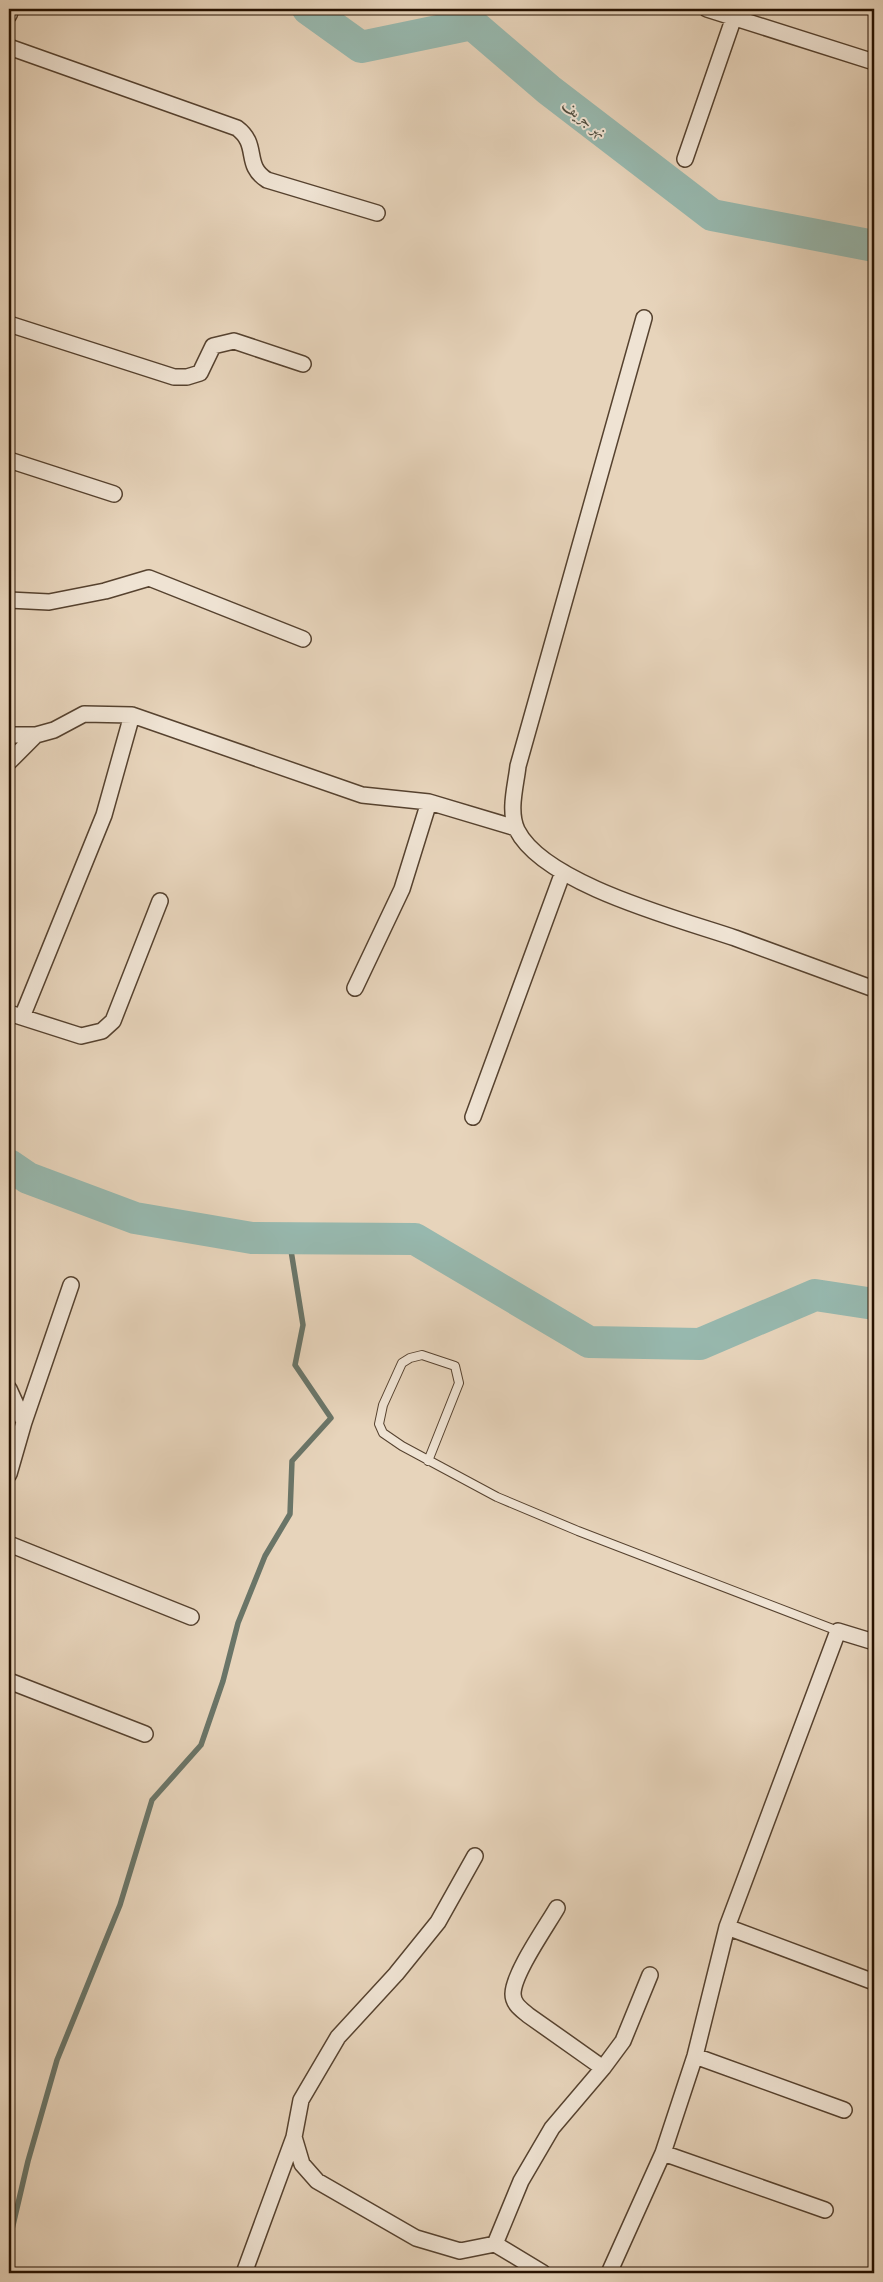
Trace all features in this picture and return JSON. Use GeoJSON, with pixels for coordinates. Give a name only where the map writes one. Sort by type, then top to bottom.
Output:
{"type":"FeatureCollection","features":[{"type":"Feature","properties":{"kind":"street"},"geometry":{"type":"LineString","coordinates":[[9,15],[12,9]]}},
{"type":"Feature","properties":{"kind":"street"},"geometry":{"type":"LineString","coordinates":[[707,9],[874,62]]}},
{"type":"Feature","properties":{"kind":"street"},"geometry":{"type":"LineString","coordinates":[[685,159],[734,17]]}},
{"type":"Feature","properties":{"kind":"street"},"geometry":{"type":"LineString","coordinates":[[9,46],[237,128],[249,140],[256,170],[267,180],[377,214]]}},
{"type":"Feature","properties":{"kind":"street"},"geometry":{"type":"LineString","coordinates":[[644,318],[518,766],[513,808],[516,828],[527,845],[564,872],[597,890],[874,989]]}},
{"type":"Feature","properties":{"kind":"street"},"geometry":{"type":"LineString","coordinates":[[9,324],[174,377],[200,373],[213,346],[234,341],[303,364]]}},
{"type":"Feature","properties":{"kind":"street"},"geometry":{"type":"LineString","coordinates":[[9,460],[114,494]]}},
{"type":"Feature","properties":{"kind":"street"},"geometry":{"type":"LineString","coordinates":[[9,600],[49,602],[105,591],[149,578],[303,639]]}},
{"type":"Feature","properties":{"kind":"street"},"geometry":{"type":"LineString","coordinates":[[9,735],[36,735],[54,730],[84,714],[132,715],[362,795],[428,802],[516,828]]}},
{"type":"Feature","properties":{"kind":"street"},"geometry":{"type":"LineString","coordinates":[[132,715],[104,815],[15,1015],[81,1036],[102,1032],[113,1021],[160,901]]}},
{"type":"Feature","properties":{"kind":"street"},"geometry":{"type":"LineString","coordinates":[[9,762],[36,735]]}},
{"type":"Feature","properties":{"kind":"street"},"geometry":{"type":"LineString","coordinates":[[355,988],[402,890],[428,802]]}},
{"type":"Feature","properties":{"kind":"street"},"geometry":{"type":"LineString","coordinates":[[472,1117],[564,872]]}},
{"type":"Feature","properties":{"kind":"street"},"geometry":{"type":"LineString","coordinates":[[9,1474],[24,1422],[72,1285]]}},
{"type":"Feature","properties":{"kind":"street"},"geometry":{"type":"LineString","coordinates":[[9,1389],[24,1422]]}},
{"type":"Feature","properties":{"kind":"street"},"geometry":{"type":"LineString","coordinates":[[9,1544],[191,1617]]}},
{"type":"Feature","properties":{"kind":"street"},"geometry":{"type":"LineString","coordinates":[[609,2273],[663,2153],[695,2056],[727,1927],[838,1630],[874,1642]]}},
{"type":"Feature","properties":{"kind":"street"},"geometry":{"type":"LineString","coordinates":[[9,1681],[145,1734]]}},
{"type":"Feature","properties":{"kind":"street"},"geometry":{"type":"LineString","coordinates":[[244,2273],[294,2137],[301,2100],[338,2037],[396,1974],[438,1922],[475,1856]]}},
{"type":"Feature","properties":{"kind":"street"},"geometry":{"type":"LineString","coordinates":[[557,1908],[516,1980],[513,1995],[517,2006],[528,2015],[603,2068]]}},
{"type":"Feature","properties":{"kind":"street"},"geometry":{"type":"LineString","coordinates":[[727,1927],[874,1982]]}},
{"type":"Feature","properties":{"kind":"street"},"geometry":{"type":"LineString","coordinates":[[495,2244],[521,2181],[552,2128],[603,2068],[623,2041],[650,1975]]}},
{"type":"Feature","properties":{"kind":"street"},"geometry":{"type":"LineString","coordinates":[[695,2056],[844,2110]]}},
{"type":"Feature","properties":{"kind":"street"},"geometry":{"type":"LineString","coordinates":[[294,2137],[302,2164],[317,2181],[416,2238],[460,2251],[495,2244],[543,2273]]}},
{"type":"Feature","properties":{"kind":"street"},"geometry":{"type":"LineString","coordinates":[[663,2153],[825,2210]]}},
{"type":"Feature","properties":{"kind":"lane"},"geometry":{"type":"LineString","coordinates":[[428,1461],[459,1383],[455,1366],[422,1355],[410,1358],[402,1363],[383,1405],[379,1424],[383,1433],[428,1461],[497,1497],[578,1531],[838,1630]]}},
{"type":"Feature","properties":{"kind":"waterway","name":"نهر جريف"},"geometry":{"type":"LineString","coordinates":[[308,9],[361,47],[472,24],[549,90],[712,215],[874,246]]}},
{"type":"Feature","properties":{"kind":"waterway"},"geometry":{"type":"LineString","coordinates":[[9,1165],[28,1178],[135,1218],[252,1238],[415,1239],[589,1342],[700,1344],[815,1295],[874,1304]]}},
{"type":"Feature","properties":{"kind":"waterway"},"geometry":{"type":"LineString","coordinates":[[9,2242],[28,2161],[57,2060],[120,1905],[152,1800],[201,1745],[223,1681],[238,1623],[265,1556],[290,1514],[292,1461],[331,1418],[295,1365],[303,1325],[289,1238]]}}]}
